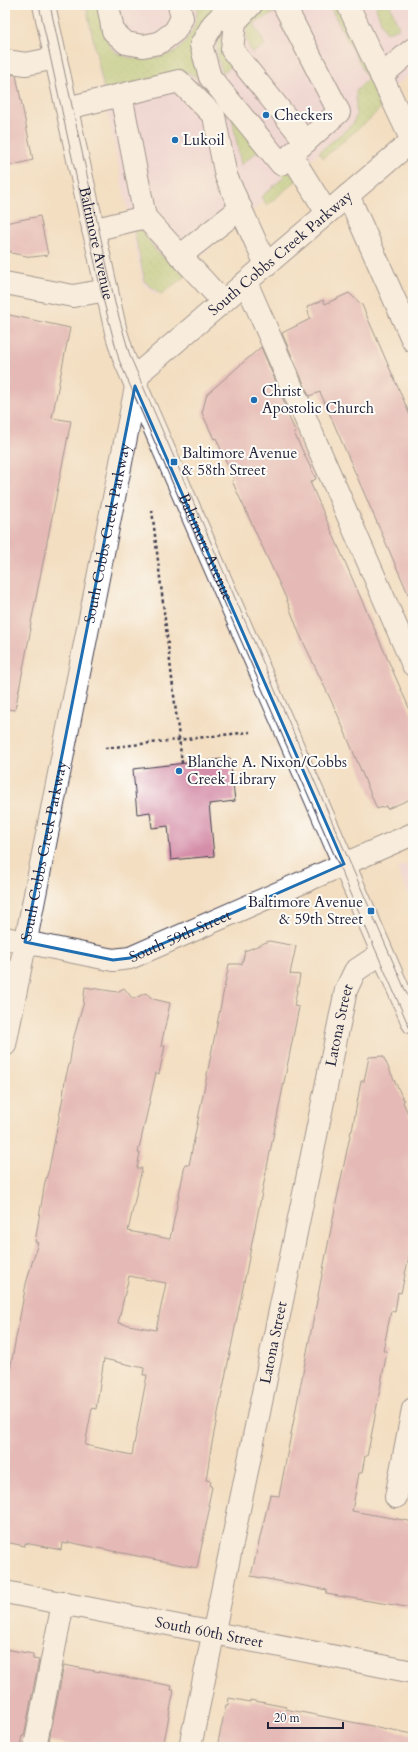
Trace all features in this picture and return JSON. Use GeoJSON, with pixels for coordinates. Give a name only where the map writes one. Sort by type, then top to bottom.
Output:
{"type":"FeatureCollection","features":[{"type":"Feature","properties":{"kind":"main road","name":"Baltimore Avenue"},"geometry":{"type":"LineString","coordinates":[[44,5],[116,332],[135,386],[413,1023]]}},
{"type":"Feature","properties":{"kind":"main road"},"geometry":{"type":"LineString","coordinates":[[108,5],[113,31],[126,42],[143,46],[158,43],[175,31],[182,18],[179,5]]}},
{"type":"Feature","properties":{"kind":"main road"},"geometry":{"type":"LineString","coordinates":[[243,5],[230,7],[213,24],[201,45],[210,77],[281,164],[339,112],[284,5]]}},
{"type":"Feature","properties":{"kind":"main road"},"geometry":{"type":"LineString","coordinates":[[251,5],[235,22],[232,50],[299,149],[327,213]]}},
{"type":"Feature","properties":{"kind":"main road"},"geometry":{"type":"LineString","coordinates":[[348,5],[412,141]]}},
{"type":"Feature","properties":{"kind":"main road"},"geometry":{"type":"LineString","coordinates":[[381,76],[413,49]]}},
{"type":"Feature","properties":{"kind":"main road"},"geometry":{"type":"LineString","coordinates":[[5,61],[26,64],[56,58]]}},
{"type":"Feature","properties":{"kind":"main road"},"geometry":{"type":"LineString","coordinates":[[67,108],[179,81],[214,116],[226,176],[266,265]]}},
{"type":"Feature","properties":{"kind":"main road"},"geometry":{"type":"LineString","coordinates":[[121,95],[145,217],[223,302]]}},
{"type":"Feature","properties":{"kind":"main road","name":"South Cobbs Creek Parkway"},"geometry":{"type":"LineString","coordinates":[[5,1045],[15,940],[138,377],[145,368],[412,141]]}},
{"type":"Feature","properties":{"kind":"main road"},"geometry":{"type":"LineString","coordinates":[[348,195],[413,341]]}},
{"type":"Feature","properties":{"kind":"main road"},"geometry":{"type":"LineString","coordinates":[[180,256],[241,208]]}},
{"type":"Feature","properties":{"kind":"main road"},"geometry":{"type":"LineString","coordinates":[[93,230],[145,217]]}},
{"type":"Feature","properties":{"kind":"main road"},"geometry":{"type":"LineString","coordinates":[[246,282],[413,665]]}},
{"type":"Feature","properties":{"kind":"main road"},"geometry":{"type":"LineString","coordinates":[[5,283],[73,296],[106,290]]}},
{"type":"Feature","properties":{"kind":"main road","name":"South 59th Street"},"geometry":{"type":"LineString","coordinates":[[15,940],[113,960],[130,958],[413,834]]}},
{"type":"Feature","properties":{"kind":"main road","name":"Latona Street"},"geometry":{"type":"LineString","coordinates":[[190,1747],[346,990],[355,971],[382,953]]}},
{"type":"Feature","properties":{"kind":"main road"},"geometry":{"type":"LineString","coordinates":[[396,1497],[413,1409]]}},
{"type":"Feature","properties":{"kind":"main road","name":"South 60th Street"},"geometry":{"type":"LineString","coordinates":[[5,1592],[413,1672]]}},
{"type":"Feature","properties":{"kind":"main road"},"geometry":{"type":"LineString","coordinates":[[34,1747],[63,1603]]}},
{"type":"Feature","properties":{"kind":"path"},"geometry":{"type":"LineString","coordinates":[[152,510],[182,764]]}},
{"type":"Feature","properties":{"kind":"path"},"geometry":{"type":"LineString","coordinates":[[105,748],[250,732]]}},
{"type":"Feature","properties":{"kind":"highlighted area"},"geometry":{"type":"Polygon","coordinates":[[[135,386],[344,864],[130,958],[113,960],[25,942],[135,386]]]}},
{"type":"Feature","properties":{"kind":"shaded area"},"geometry":{"type":"Polygon","coordinates":[[[85,5],[413,5],[413,71],[156,295],[143,284],[85,5]]]}},
{"type":"Feature","properties":{"kind":"shaded area"},"geometry":{"type":"Polygon","coordinates":[[[413,862],[413,905],[397,868],[413,862]]]}},
{"type":"Feature","properties":{"kind":"green space"},"geometry":{"type":"Polygon","coordinates":[[[86,5],[100,5],[106,37],[108,43],[114,51],[121,55],[139,59],[148,59],[158,58],[175,52],[185,43],[194,27],[197,5],[217,5],[200,45],[284,166],[297,180],[267,205],[261,197],[284,177],[262,152],[257,152],[241,165],[232,118],[196,77],[188,72],[182,71],[104,90],[86,5]]]}},
{"type":"Feature","properties":{"kind":"green space"},"geometry":{"type":"Polygon","coordinates":[[[329,5],[344,6],[380,108],[371,118],[323,158],[319,152],[353,124],[356,115],[356,91],[368,79],[329,5]]]}},
{"type":"Feature","properties":{"kind":"green space"},"geometry":{"type":"Polygon","coordinates":[[[377,5],[390,5],[399,28],[386,33],[376,9],[377,5]]]}},
{"type":"Feature","properties":{"kind":"green space"},"geometry":{"type":"Polygon","coordinates":[[[274,7],[276,11],[274,13],[254,23],[265,45],[252,53],[246,37],[249,24],[258,14],[274,7]]]}},
{"type":"Feature","properties":{"kind":"green space"},"geometry":{"type":"Polygon","coordinates":[[[227,22],[240,59],[223,73],[218,59],[217,47],[220,34],[227,22]]]}},
{"type":"Feature","properties":{"kind":"green space"},"geometry":{"type":"Polygon","coordinates":[[[141,229],[157,252],[186,276],[161,294],[145,282],[134,230],[141,229]]]}},
{"type":"Feature","properties":{"kind":"building"},"geometry":{"type":"Polygon","coordinates":[[[5,74],[16,75],[33,160],[5,167],[5,74]]]}},
{"type":"Feature","properties":{"kind":"building"},"geometry":{"type":"Polygon","coordinates":[[[40,216],[48,255],[32,257],[11,253],[11,251],[5,250],[5,223],[40,216]]]}},
{"type":"Feature","properties":{"kind":"building"},"geometry":{"type":"Polygon","coordinates":[[[349,293],[362,305],[413,422],[413,605],[320,392],[309,396],[282,333],[310,319],[307,307],[323,300],[325,304],[349,293]]]}},
{"type":"Feature","properties":{"kind":"building"},"geometry":{"type":"Polygon","coordinates":[[[5,314],[70,328],[52,418],[71,421],[15,710],[5,709],[5,314]]]}},
{"type":"Feature","properties":{"kind":"building"},"geometry":{"type":"Polygon","coordinates":[[[261,347],[286,406],[284,407],[296,432],[294,433],[316,479],[310,482],[413,717],[413,798],[387,809],[386,806],[377,809],[337,713],[299,633],[286,598],[232,481],[234,480],[216,438],[214,439],[202,413],[207,394],[261,347]]]}},
{"type":"Feature","properties":{"kind":"building"},"geometry":{"type":"Polygon","coordinates":[[[230,758],[235,801],[209,804],[214,856],[171,860],[168,826],[152,828],[150,812],[137,814],[133,769],[230,758]]]}},
{"type":"Feature","properties":{"kind":"building"},"geometry":{"type":"Polygon","coordinates":[[[269,941],[296,946],[290,974],[300,975],[294,1006],[299,1007],[211,1448],[206,1480],[211,1481],[210,1486],[212,1487],[208,1506],[210,1506],[197,1568],[68,1542],[68,1544],[62,1543],[61,1550],[25,1543],[25,1546],[5,1542],[5,1397],[26,1284],[38,1242],[35,1242],[45,1182],[49,1169],[73,1040],[83,1005],[85,987],[117,992],[124,988],[133,999],[146,993],[153,999],[170,1003],[161,1046],[165,1046],[159,1074],[156,1073],[138,1153],[140,1153],[137,1168],[142,1168],[128,1231],[170,1239],[185,1165],[189,1165],[229,964],[242,964],[245,951],[269,941]],[[129,1276],[118,1323],[156,1330],[166,1283],[129,1276]],[[104,1359],[96,1409],[92,1408],[85,1445],[132,1455],[147,1375],[143,1375],[144,1368],[104,1359]]]}},
{"type":"Feature","properties":{"kind":"building"},"geometry":{"type":"Polygon","coordinates":[[[383,1056],[404,1101],[403,1102],[413,1125],[413,1229],[411,1247],[401,1293],[398,1292],[395,1312],[391,1311],[383,1351],[387,1351],[373,1427],[362,1473],[359,1473],[352,1511],[409,1521],[411,1523],[410,1527],[413,1528],[413,1608],[326,1594],[327,1590],[251,1576],[270,1495],[279,1496],[361,1081],[364,1081],[369,1057],[383,1056]]]}},
{"type":"Feature","properties":{"kind":"building"},"geometry":{"type":"Polygon","coordinates":[[[5,1649],[33,1654],[33,1659],[39,1660],[24,1736],[22,1736],[20,1747],[5,1747],[5,1649]]]}},
{"type":"Feature","properties":{"kind":"building"},"geometry":{"type":"Polygon","coordinates":[[[64,1665],[172,1686],[171,1690],[174,1690],[163,1747],[77,1747],[49,1741],[64,1665]]]}},
{"type":"Feature","properties":{"kind":"building"},"geometry":{"type":"Polygon","coordinates":[[[229,1698],[250,1702],[250,1700],[286,1707],[285,1709],[413,1734],[413,1747],[217,1747],[226,1705],[228,1705],[229,1698]]]}},
{"type":"Feature","properties":{"kind":"tram line"},"geometry":{"type":"LineString","coordinates":[[39,5],[101,291],[119,360],[413,1036]]}},
{"type":"Feature","properties":{"kind":"tram line"},"geometry":{"type":"LineString","coordinates":[[50,5],[115,303],[130,356],[413,1008]]}},
{"type":"Feature","properties":{"kind":"place","name":"Checkers"},"geometry":{"type":"Point","coordinates":[266,115]}},
{"type":"Feature","properties":{"kind":"place","name":"Lukoil"},"geometry":{"type":"Point","coordinates":[175,140]}},
{"type":"Feature","properties":{"kind":"place","name":"Christ Apostolic Church"},"geometry":{"type":"Point","coordinates":[254,400]}},
{"type":"Feature","properties":{"kind":"place","name":"Baltimore Avenue & 58th Street"},"geometry":{"type":"Point","coordinates":[174,462]}},
{"type":"Feature","properties":{"kind":"place","name":"Blanche A. Nixon/Cobbs Creek Library"},"geometry":{"type":"Point","coordinates":[179,771]}},
{"type":"Feature","properties":{"kind":"place","name":"Baltimore Avenue & 59th Street"},"geometry":{"type":"Point","coordinates":[371,911]}}]}
